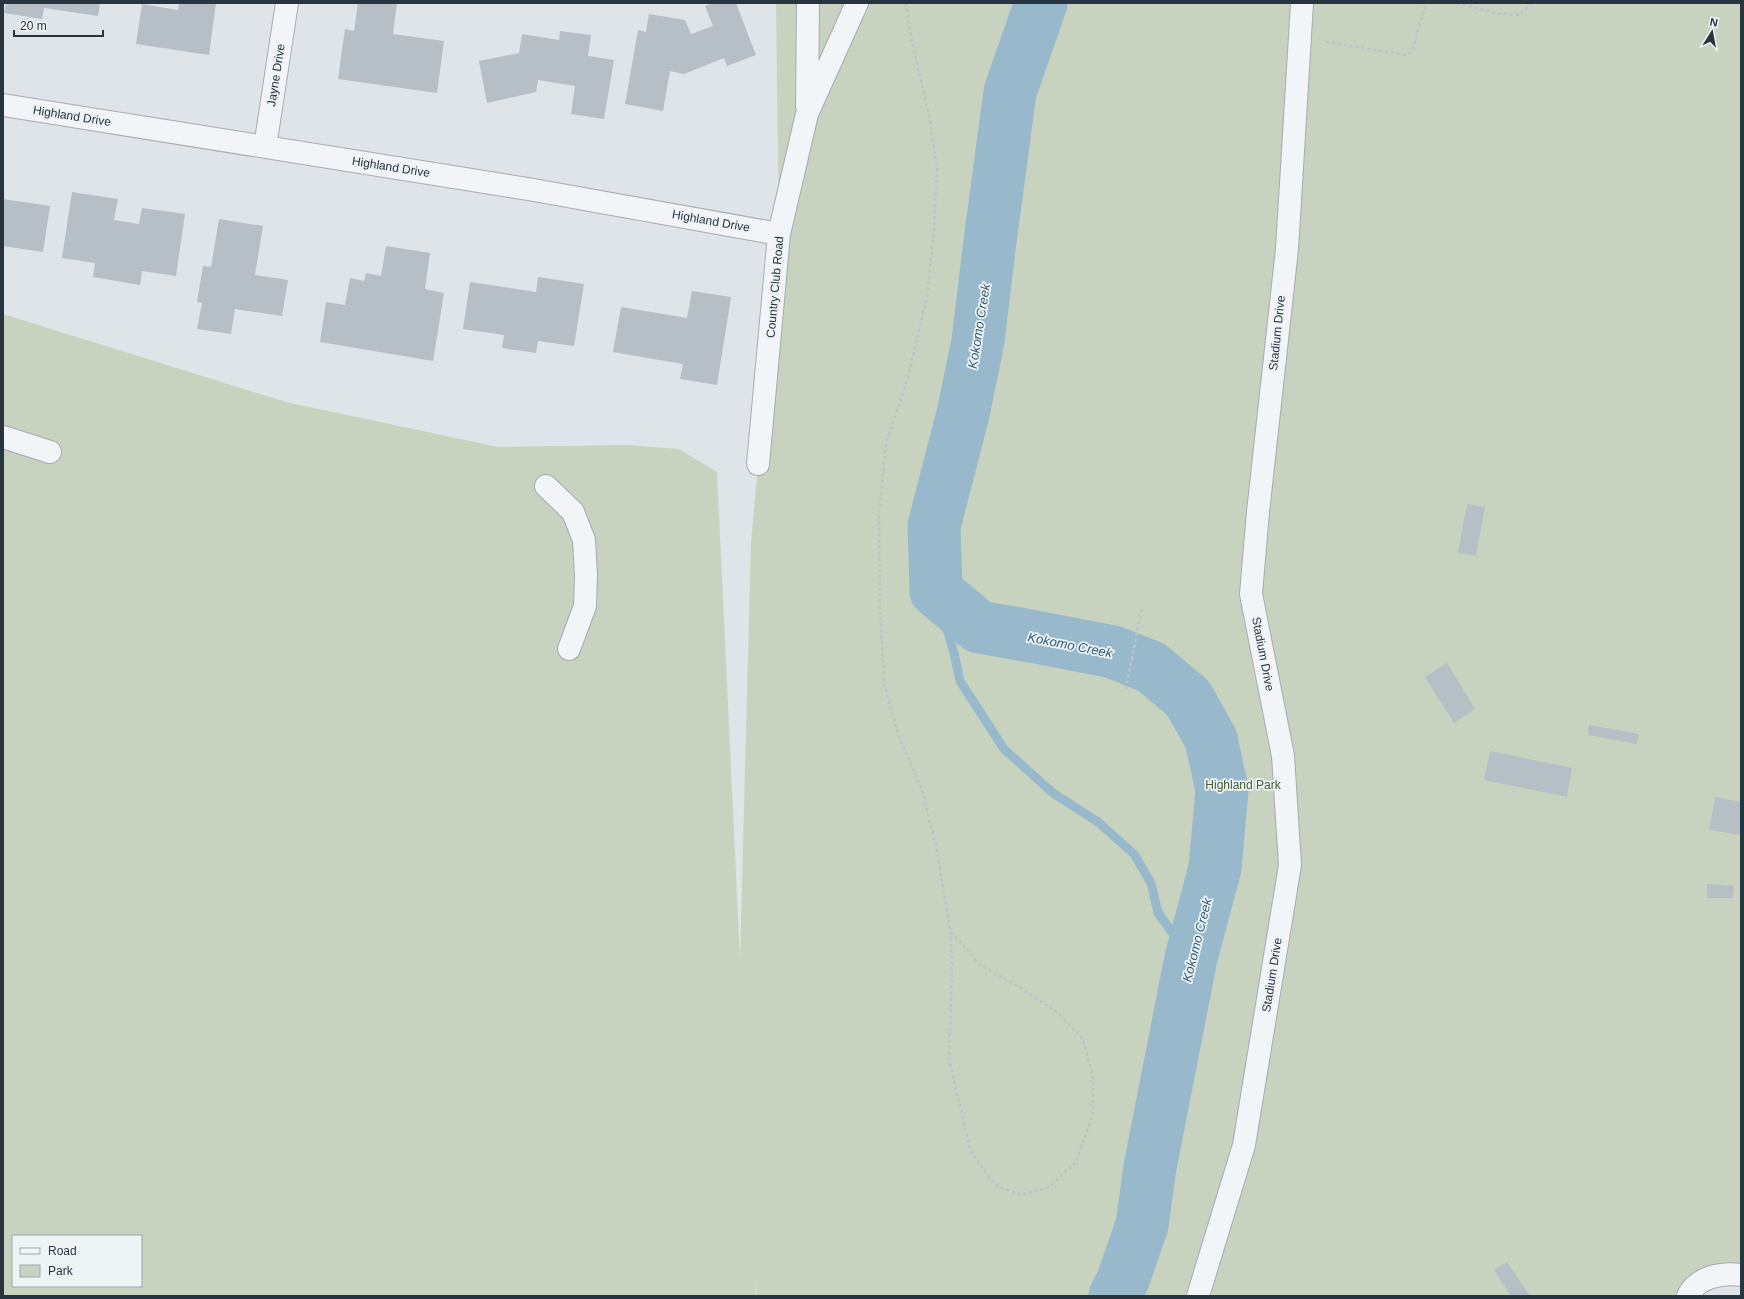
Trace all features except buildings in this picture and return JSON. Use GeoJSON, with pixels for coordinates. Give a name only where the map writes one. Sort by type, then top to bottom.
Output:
{"type":"FeatureCollection","features":[{"type":"Feature","properties":{"kind":"street","name":"Jayne Drive"},"geometry":{"type":"LineString","coordinates":[[265,147],[287,3]]}},
{"type":"Feature","properties":{"kind":"street","name":"Country Club Road"},"geometry":{"type":"LineString","coordinates":[[807,114],[808,3]]}},
{"type":"Feature","properties":{"kind":"street","name":"Country Club Road"},"geometry":{"type":"LineString","coordinates":[[758,464],[779,234],[807,114],[857,3]]}},
{"type":"Feature","properties":{"kind":"street","name":"Stadium Drive"},"geometry":{"type":"LineString","coordinates":[[1198,1296],[1244,1145],[1290,865],[1283,756],[1252,594],[1259,504],[1287,249],[1302,3]]}},
{"type":"Feature","properties":{"kind":"street","name":"Highland Drive"},"geometry":{"type":"LineString","coordinates":[[3,105],[528,189],[779,234]]}},
{"type":"Feature","properties":{"kind":"street"},"geometry":{"type":"LineString","coordinates":[[3,437],[50,452]]}},
{"type":"Feature","properties":{"kind":"street"},"geometry":{"type":"LineString","coordinates":[[546,486],[573,512],[584,540],[586,575],[585,606],[569,649]]}},
{"type":"Feature","properties":{"kind":"street"},"geometry":{"type":"LineString","coordinates":[[1695,1288],[1730,1273],[1741,1275]]}},
{"type":"Feature","properties":{"kind":"path"},"geometry":{"type":"LineString","coordinates":[[906,3],[911,37],[929,116],[936,168],[934,229],[927,296],[908,377],[886,444],[879,515],[880,607],[884,683],[898,734],[922,790],[937,851],[950,930],[952,965],[949,1058],[970,1150],[995,1185],[1020,1195],[1048,1188],[1076,1162],[1093,1114],[1093,1076],[1083,1039],[1058,1013],[1019,987],[979,964],[950,930]]}},
{"type":"Feature","properties":{"kind":"path"},"geometry":{"type":"LineString","coordinates":[[1300,36],[1335,44],[1406,55],[1412,52],[1426,3]]}},
{"type":"Feature","properties":{"kind":"path"},"geometry":{"type":"LineString","coordinates":[[1457,3],[1496,13],[1519,16],[1532,3]]}},
{"type":"Feature","properties":{"kind":"path"},"geometry":{"type":"LineString","coordinates":[[1126,689],[1142,606]]}},
{"type":"Feature","properties":{"kind":"green space","name":"Highland Park"},"geometry":{"type":"Polygon","coordinates":[[[776,3],[1741,3],[1741,1275],[1688,1296],[757,1296],[755,1279],[756,1296],[3,1296],[3,314],[286,402],[498,447],[628,445],[679,449],[717,472],[740,959],[751,543],[779,234],[776,3]]]}},
{"type":"Feature","properties":{"kind":"waterway","name":"Kokomo Creek"},"geometry":{"type":"LineString","coordinates":[[1041,3],[1010,92],[978,341],[963,414],[934,526],[936,591],[979,627],[1113,652],[1151,667],[1188,698],[1211,739],[1222,790],[1215,868],[1191,958],[1150,1167],[1142,1225],[1123,1280],[1115,1296]]}},
{"type":"Feature","properties":{"kind":"waterway"},"geometry":{"type":"LineString","coordinates":[[936,591],[954,653],[960,681],[1004,749],[1053,793],[1098,822],[1134,854],[1151,883],[1158,913],[1191,958]]}}]}
